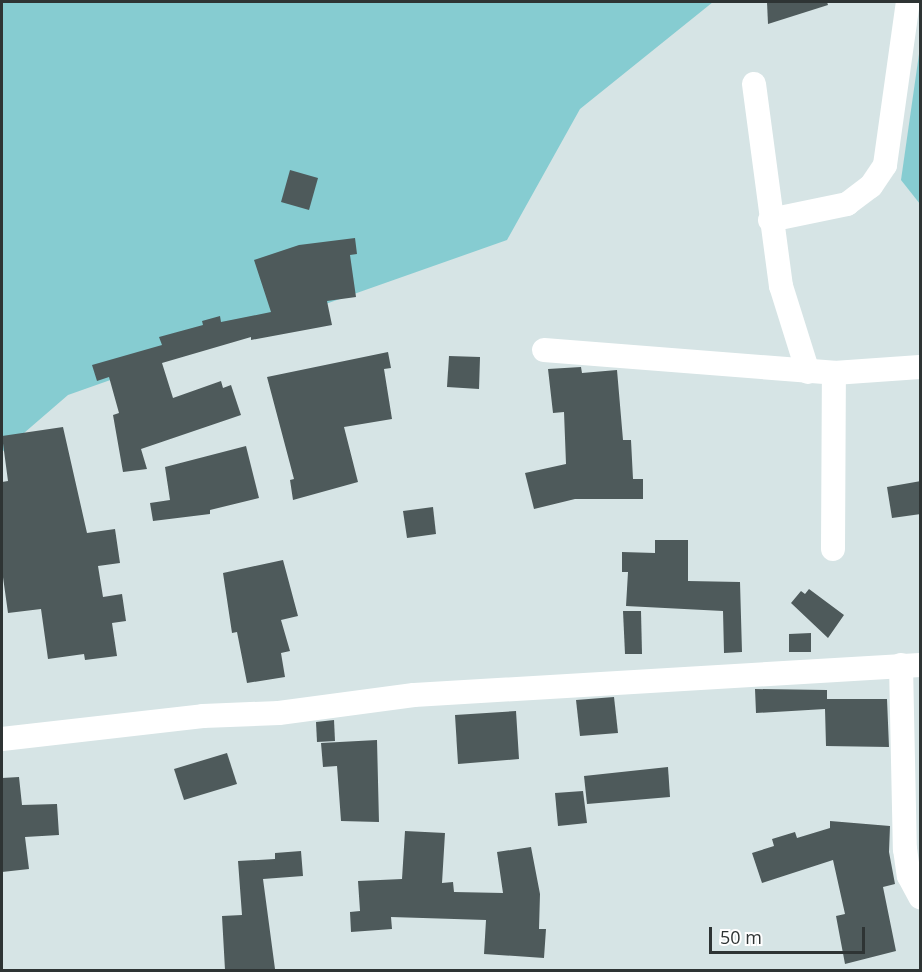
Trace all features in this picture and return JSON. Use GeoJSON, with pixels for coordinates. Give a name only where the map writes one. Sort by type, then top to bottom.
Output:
{"type":"FeatureCollection","features":[{"type":"Feature","properties":{"kind":"street"},"geometry":{"type":"LineString","coordinates":[[770,220],[847,204],[871,186],[885,165],[908,2]]}},
{"type":"Feature","properties":{"kind":"street"},"geometry":{"type":"LineString","coordinates":[[754,84],[770,220],[781,286],[808,372]]}},
{"type":"Feature","properties":{"kind":"street"},"geometry":{"type":"LineString","coordinates":[[544,350],[808,372],[834,373],[921,367]]}},
{"type":"Feature","properties":{"kind":"street"},"geometry":{"type":"LineString","coordinates":[[833,549],[834,373]]}},
{"type":"Feature","properties":{"kind":"street"},"geometry":{"type":"LineString","coordinates":[[2,739],[204,716],[279,713],[414,695],[911,665],[905,849],[909,876],[921,897]]}},
{"type":"Feature","properties":{"kind":"shaded area"},"geometry":{"type":"Polygon","coordinates":[[[2,2],[713,2],[580,109],[507,240],[68,395],[2,452],[2,2]]]}},
{"type":"Feature","properties":{"kind":"shaded area"},"geometry":{"type":"Polygon","coordinates":[[[920,47],[920,204],[901,180],[920,47]]]}},
{"type":"Feature","properties":{"kind":"building"},"geometry":{"type":"Polygon","coordinates":[[[767,2],[827,2],[828,5],[768,24],[767,2]]]}},
{"type":"Feature","properties":{"kind":"building"},"geometry":{"type":"Polygon","coordinates":[[[290,170],[318,178],[309,210],[281,202],[290,170]]]}},
{"type":"Feature","properties":{"kind":"building"},"geometry":{"type":"Polygon","coordinates":[[[355,238],[357,254],[350,255],[356,297],[327,301],[332,325],[251,340],[251,337],[162,363],[173,398],[221,381],[223,388],[231,385],[241,415],[141,449],[147,469],[123,472],[113,415],[119,413],[109,377],[97,381],[92,365],[162,345],[159,337],[203,325],[202,321],[220,316],[221,322],[271,312],[254,260],[299,245],[355,238]]]}},
{"type":"Feature","properties":{"kind":"building"},"geometry":{"type":"Polygon","coordinates":[[[388,352],[391,368],[384,369],[392,419],[344,427],[358,482],[293,500],[290,480],[294,479],[267,377],[388,352]]]}},
{"type":"Feature","properties":{"kind":"building"},"geometry":{"type":"Polygon","coordinates":[[[449,356],[480,357],[479,389],[447,387],[449,356]]]}},
{"type":"Feature","properties":{"kind":"building"},"geometry":{"type":"Polygon","coordinates":[[[581,367],[582,373],[617,370],[623,440],[631,440],[633,479],[643,479],[643,499],[575,499],[534,509],[525,473],[566,464],[564,412],[553,413],[548,369],[581,367]]]}},
{"type":"Feature","properties":{"kind":"building"},"geometry":{"type":"Polygon","coordinates":[[[63,427],[87,533],[115,529],[120,563],[98,566],[103,597],[122,594],[126,621],[112,623],[117,656],[85,660],[84,654],[48,659],[41,609],[8,613],[2,570],[2,482],[8,481],[2,436],[63,427]]]}},
{"type":"Feature","properties":{"kind":"building"},"geometry":{"type":"Polygon","coordinates":[[[246,446],[259,498],[210,510],[210,514],[153,521],[150,503],[170,500],[165,467],[246,446]]]}},
{"type":"Feature","properties":{"kind":"building"},"geometry":{"type":"Polygon","coordinates":[[[921,481],[921,514],[892,518],[887,487],[921,481]]]}},
{"type":"Feature","properties":{"kind":"building"},"geometry":{"type":"Polygon","coordinates":[[[433,507],[436,534],[407,538],[403,511],[433,507]]]}},
{"type":"Feature","properties":{"kind":"building"},"geometry":{"type":"Polygon","coordinates":[[[655,540],[688,540],[688,581],[740,582],[742,652],[724,653],[723,611],[626,606],[628,572],[622,572],[622,552],[655,553],[655,540]]]}},
{"type":"Feature","properties":{"kind":"building"},"geometry":{"type":"Polygon","coordinates":[[[283,560],[298,616],[281,620],[290,651],[281,653],[285,677],[247,683],[237,632],[232,633],[223,573],[283,560]]]}},
{"type":"Feature","properties":{"kind":"building"},"geometry":{"type":"Polygon","coordinates":[[[809,589],[844,615],[828,638],[791,603],[801,591],[805,594],[809,589]]]}},
{"type":"Feature","properties":{"kind":"building"},"geometry":{"type":"Polygon","coordinates":[[[623,611],[641,611],[642,654],[625,654],[623,611]]]}},
{"type":"Feature","properties":{"kind":"building"},"geometry":{"type":"Polygon","coordinates":[[[811,633],[811,652],[789,652],[789,634],[811,633]]]}},
{"type":"Feature","properties":{"kind":"building"},"geometry":{"type":"Polygon","coordinates":[[[755,689],[827,690],[827,699],[887,699],[889,747],[826,746],[825,709],[756,713],[755,689]]]}},
{"type":"Feature","properties":{"kind":"building"},"geometry":{"type":"Polygon","coordinates":[[[614,697],[618,733],[580,736],[576,700],[614,697]]]}},
{"type":"Feature","properties":{"kind":"building"},"geometry":{"type":"Polygon","coordinates":[[[516,711],[519,759],[458,764],[455,715],[516,711]]]}},
{"type":"Feature","properties":{"kind":"building"},"geometry":{"type":"Polygon","coordinates":[[[334,720],[335,741],[317,742],[316,722],[334,720]]]}},
{"type":"Feature","properties":{"kind":"building"},"geometry":{"type":"Polygon","coordinates":[[[377,740],[379,822],[341,821],[337,766],[323,767],[321,743],[377,740]]]}},
{"type":"Feature","properties":{"kind":"building"},"geometry":{"type":"Polygon","coordinates":[[[227,753],[237,784],[184,800],[174,769],[227,753]]]}},
{"type":"Feature","properties":{"kind":"building"},"geometry":{"type":"Polygon","coordinates":[[[668,767],[670,797],[587,804],[584,776],[668,767]]]}},
{"type":"Feature","properties":{"kind":"building"},"geometry":{"type":"Polygon","coordinates":[[[19,777],[22,805],[57,804],[59,835],[25,837],[29,869],[2,872],[2,778],[19,777]]]}},
{"type":"Feature","properties":{"kind":"building"},"geometry":{"type":"Polygon","coordinates":[[[583,791],[587,823],[558,826],[555,793],[583,791]]]}},
{"type":"Feature","properties":{"kind":"building"},"geometry":{"type":"Polygon","coordinates":[[[830,821],[890,826],[889,852],[895,884],[883,887],[896,951],[845,964],[836,916],[845,914],[833,860],[762,883],[752,853],[774,846],[772,839],[795,832],[797,838],[830,828],[830,821]]]}},
{"type":"Feature","properties":{"kind":"building"},"geometry":{"type":"Polygon","coordinates":[[[405,831],[445,833],[442,883],[453,882],[454,892],[503,893],[497,852],[531,847],[540,894],[539,929],[546,929],[544,958],[484,954],[486,920],[391,917],[392,929],[351,932],[350,912],[360,911],[358,881],[402,879],[405,831]]]}},
{"type":"Feature","properties":{"kind":"building"},"geometry":{"type":"Polygon","coordinates":[[[301,851],[303,876],[263,879],[275,969],[225,970],[222,916],[242,915],[238,861],[275,859],[275,853],[301,851]]]}}]}
